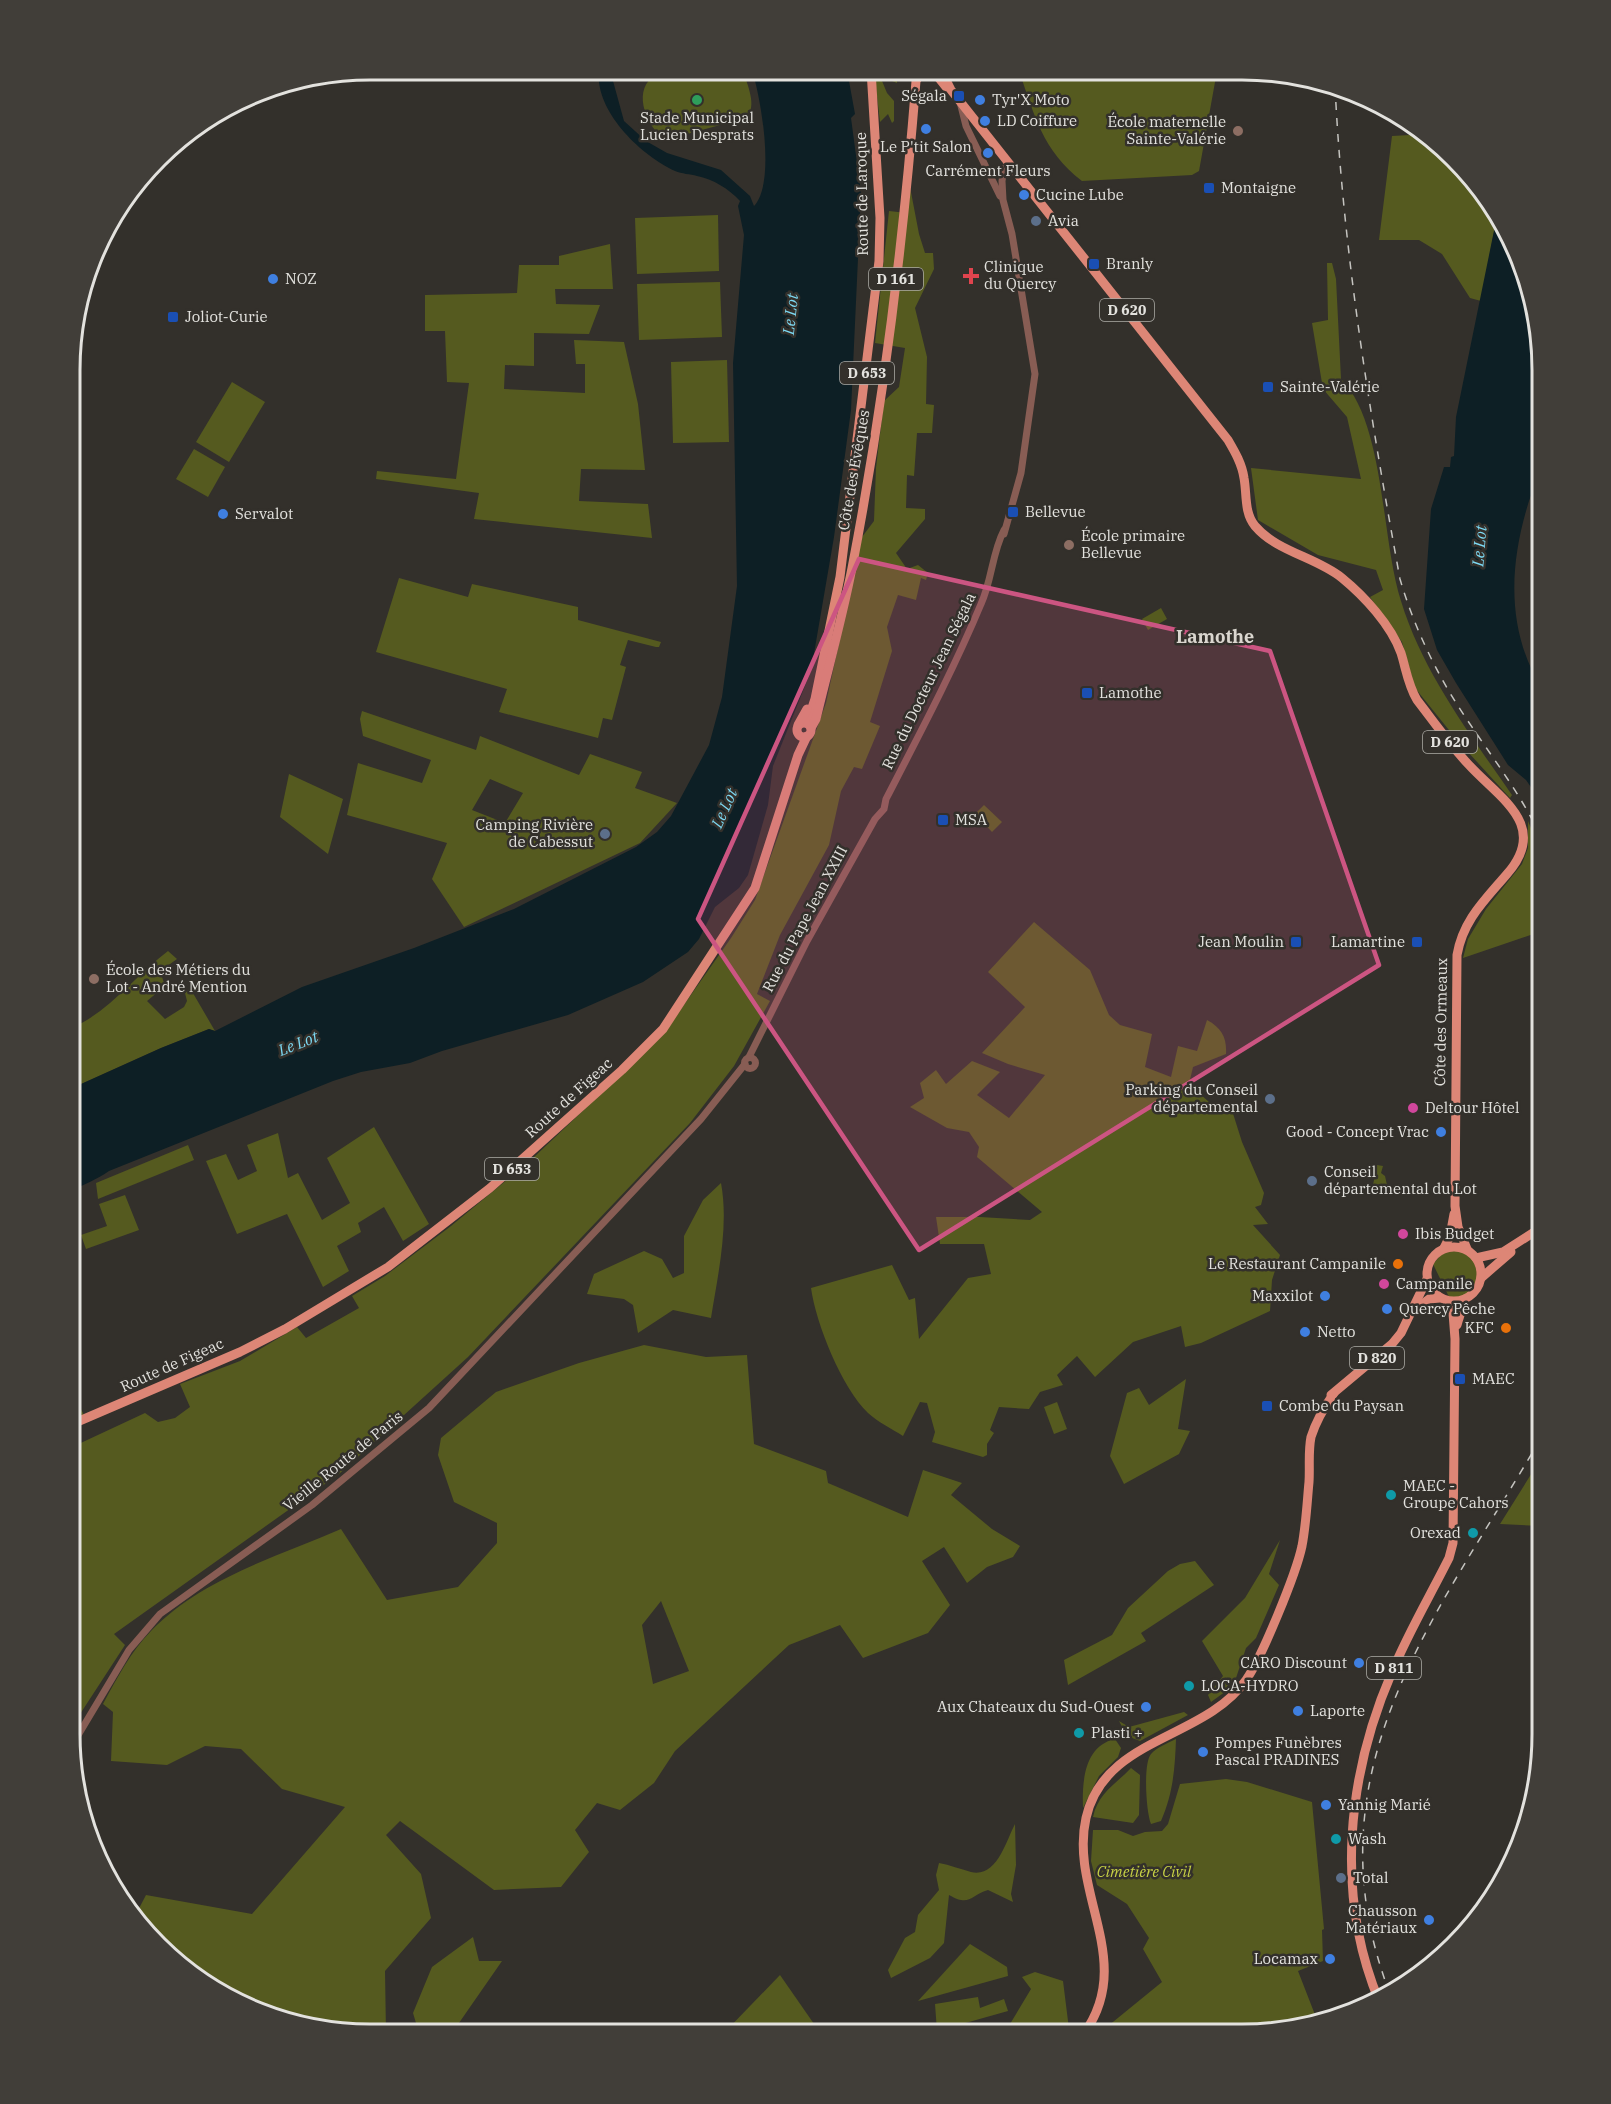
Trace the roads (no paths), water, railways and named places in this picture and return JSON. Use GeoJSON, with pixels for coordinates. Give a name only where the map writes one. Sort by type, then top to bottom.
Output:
{"type":"FeatureCollection","features":[{"type":"Feature","properties":{"kind":"main road","name":"Route de Laroque"},"geometry":{"type":"LineString","coordinates":[[805,729],[820,673],[840,577],[879,261],[879,192],[872,80]]}},
{"type":"Feature","properties":{"kind":"main road","name":"Côte des Évêques"},"geometry":{"type":"LineString","coordinates":[[805,729],[816,719],[843,612],[874,442],[887,365],[917,80]]}},
{"type":"Feature","properties":{"kind":"main road","name":"D 620"},"geometry":{"type":"LineString","coordinates":[[945,80],[1009,165]]}},
{"type":"Feature","properties":{"kind":"main road","name":"Côte des Ormeaux"},"geometry":{"type":"LineString","coordinates":[[1009,165],[1099,274],[1228,440],[1240,460],[1249,514],[1254,525],[1270,539],[1322,564],[1342,578],[1388,629],[1401,652],[1410,690],[1467,764],[1510,805],[1521,823],[1522,846],[1518,858],[1469,921],[1457,955],[1455,1206],[1458,1227],[1467,1249]]}},
{"type":"Feature","properties":{"kind":"main road","name":"Route de Figeac"},"geometry":{"type":"LineString","coordinates":[[80,1421],[240,1352],[285,1329],[388,1267],[490,1188],[622,1070],[663,1029],[755,888],[805,729]]}},
{"type":"Feature","properties":{"kind":"main road","name":"Côte des Ormeaux"},"geometry":{"type":"LineString","coordinates":[[1444,1248],[1450,1236],[1455,1206]]}},
{"type":"Feature","properties":{"kind":"main road"},"geometry":{"type":"LineString","coordinates":[[1476,1258],[1503,1252],[1532,1233]]}},
{"type":"Feature","properties":{"kind":"main road"},"geometry":{"type":"LineString","coordinates":[[1481,1278],[1476,1258],[1467,1249],[1444,1248],[1431,1258],[1427,1279],[1434,1293],[1444,1299],[1465,1299],[1475,1291],[1481,1278],[1532,1235]]}},
{"type":"Feature","properties":{"kind":"main road","name":"D 820"},"geometry":{"type":"LineString","coordinates":[[1090,2024],[1100,2001],[1105,1959],[1083,1844],[1090,1803],[1108,1775],[1128,1757],[1199,1719],[1223,1703],[1246,1680],[1256,1662],[1301,1548],[1306,1501],[1303,1455],[1305,1439],[1312,1418],[1334,1392],[1392,1344],[1410,1315],[1427,1279]]}},
{"type":"Feature","properties":{"kind":"main road","name":"D 820"},"geometry":{"type":"LineString","coordinates":[[1410,1315],[1423,1302],[1444,1299]]}},
{"type":"Feature","properties":{"kind":"main road","name":"D 811"},"geometry":{"type":"LineString","coordinates":[[1376,1991],[1358,1929],[1352,1880],[1351,1825],[1360,1767],[1376,1712],[1392,1671],[1449,1558],[1453,1543],[1455,1339],[1453,1313],[1444,1299]]}},
{"type":"Feature","properties":{"kind":"main road","name":"D 811"},"geometry":{"type":"LineString","coordinates":[[1455,1339],[1459,1313],[1465,1299]]}},
{"type":"Feature","properties":{"kind":"main road","name":"D 820"},"geometry":{"type":"LineString","coordinates":[[1084,2024],[1100,2001]]}},
{"type":"Feature","properties":{"kind":"street","name":"Rue du Docteur Jean Ségala"},"geometry":{"type":"LineString","coordinates":[[884,809],[886,799],[969,634],[985,597],[998,542],[1004,530],[1021,473],[1035,374],[1012,234],[1003,200],[966,126],[960,102]]}},
{"type":"Feature","properties":{"kind":"street","name":"Rue du Docteur Jean Ségala"},"geometry":{"type":"LineString","coordinates":[[1003,200],[1004,169],[1009,165]]}},
{"type":"Feature","properties":{"kind":"street","name":"Rue du Pape Jean XXIII"},"geometry":{"type":"LineString","coordinates":[[635,1192],[749,1062],[755,1044],[807,941],[875,819],[884,809]]}},
{"type":"Feature","properties":{"kind":"street","name":"Vieille Route de Paris"},"geometry":{"type":"LineString","coordinates":[[80,1732],[129,1650],[160,1614],[173,1602],[303,1511],[416,1420],[635,1192]]}},
{"type":"Feature","properties":{"kind":"water","name":"Le Lot"},"geometry":{"type":"Polygon","coordinates":[[[599,80],[613,80],[624,121],[646,141],[667,153],[721,170],[750,196],[754,206],[761,195],[765,160],[765,140],[754,80],[849,80],[855,114],[851,118],[861,193],[851,410],[834,537],[811,671],[773,766],[768,805],[748,875],[739,888],[715,907],[699,939],[688,952],[643,982],[568,1015],[442,1051],[410,1063],[361,1072],[333,1081],[109,1171],[80,1187],[80,1084],[161,1048],[209,1029],[215,1031],[302,987],[414,948],[514,909],[636,847],[657,832],[671,816],[709,745],[722,697],[737,586],[733,363],[744,235],[738,206],[740,201],[715,182],[678,172],[661,164],[634,143],[612,115],[599,80]]]}},
{"type":"Feature","properties":{"kind":"water","name":"Le Lot"},"geometry":{"type":"Polygon","coordinates":[[[1495,228],[1502,241],[1522,295],[1531,351],[1532,493],[1522,525],[1514,597],[1522,644],[1532,671],[1532,789],[1526,780],[1508,765],[1456,683],[1437,650],[1424,609],[1431,509],[1444,467],[1450,467],[1451,457],[1454,456],[1456,417],[1495,228]]]}},
{"type":"Feature","properties":{"kind":"railway"},"geometry":{"type":"LineString","coordinates":[[1336,96],[1344,210],[1359,333],[1400,579],[1414,621],[1440,675],[1532,819]]}},
{"type":"Feature","properties":{"kind":"railway"},"geometry":{"type":"LineString","coordinates":[[1388,1985],[1368,1914],[1363,1839],[1373,1768],[1394,1700],[1425,1634],[1532,1453]]}},
{"type":"Feature","properties":{"kind":"place","name":"Ségala"},"geometry":{"type":"Point","coordinates":[959,96]}},
{"type":"Feature","properties":{"kind":"place","name":"Stade Municipal Lucien Desprats"},"geometry":{"type":"Point","coordinates":[697,100]}},
{"type":"Feature","properties":{"kind":"place","name":"Tyr'X Moto"},"geometry":{"type":"Point","coordinates":[980,100]}},
{"type":"Feature","properties":{"kind":"place","name":"LD Coiffure"},"geometry":{"type":"Point","coordinates":[985,121]}},
{"type":"Feature","properties":{"kind":"place","name":"Le P'tit Salon"},"geometry":{"type":"Point","coordinates":[926,129]}},
{"type":"Feature","properties":{"kind":"place","name":"École maternelle Sainte-Valérie"},"geometry":{"type":"Point","coordinates":[1238,131]}},
{"type":"Feature","properties":{"kind":"place","name":"Carrément Fleurs"},"geometry":{"type":"Point","coordinates":[988,153]}},
{"type":"Feature","properties":{"kind":"place","name":"Montaigne"},"geometry":{"type":"Point","coordinates":[1209,188]}},
{"type":"Feature","properties":{"kind":"place","name":"Cucine Lube"},"geometry":{"type":"Point","coordinates":[1024,195]}},
{"type":"Feature","properties":{"kind":"place","name":"Avia"},"geometry":{"type":"Point","coordinates":[1036,221]}},
{"type":"Feature","properties":{"kind":"place","name":"Branly"},"geometry":{"type":"Point","coordinates":[1094,264]}},
{"type":"Feature","properties":{"kind":"place","name":"Clinique du Quercy"},"geometry":{"type":"Point","coordinates":[971,276]}},
{"type":"Feature","properties":{"kind":"place","name":"NOZ"},"geometry":{"type":"Point","coordinates":[273,279]}},
{"type":"Feature","properties":{"kind":"place","name":"Joliot-Curie"},"geometry":{"type":"Point","coordinates":[173,317]}},
{"type":"Feature","properties":{"kind":"place","name":"Sainte-Valérie"},"geometry":{"type":"Point","coordinates":[1268,387]}},
{"type":"Feature","properties":{"kind":"place","name":"Bellevue"},"geometry":{"type":"Point","coordinates":[1013,512]}},
{"type":"Feature","properties":{"kind":"place","name":"Servalot"},"geometry":{"type":"Point","coordinates":[223,514]}},
{"type":"Feature","properties":{"kind":"place","name":"École primaire Bellevue"},"geometry":{"type":"Point","coordinates":[1069,545]}},
{"type":"Feature","properties":{"kind":"place","name":"Lamothe"},"geometry":{"type":"Point","coordinates":[1087,693]}},
{"type":"Feature","properties":{"kind":"place","name":"MSA"},"geometry":{"type":"Point","coordinates":[943,820]}},
{"type":"Feature","properties":{"kind":"place","name":"Camping Rivière de Cabessut"},"geometry":{"type":"Point","coordinates":[605,834]}},
{"type":"Feature","properties":{"kind":"place","name":"Jean Moulin"},"geometry":{"type":"Point","coordinates":[1296,942]}},
{"type":"Feature","properties":{"kind":"place","name":"Lamartine"},"geometry":{"type":"Point","coordinates":[1417,942]}},
{"type":"Feature","properties":{"kind":"place","name":"École des Métiers du Lot - André Mention"},"geometry":{"type":"Point","coordinates":[94,979]}},
{"type":"Feature","properties":{"kind":"place","name":"Parking du Conseil départemental"},"geometry":{"type":"Point","coordinates":[1270,1099]}},
{"type":"Feature","properties":{"kind":"place","name":"Deltour Hôtel"},"geometry":{"type":"Point","coordinates":[1413,1108]}},
{"type":"Feature","properties":{"kind":"place","name":"Good - Concept Vrac"},"geometry":{"type":"Point","coordinates":[1441,1132]}},
{"type":"Feature","properties":{"kind":"place","name":"Conseil départemental du Lot"},"geometry":{"type":"Point","coordinates":[1312,1181]}},
{"type":"Feature","properties":{"kind":"place","name":"Ibis Budget"},"geometry":{"type":"Point","coordinates":[1403,1234]}},
{"type":"Feature","properties":{"kind":"place","name":"Le Restaurant Campanile"},"geometry":{"type":"Point","coordinates":[1398,1264]}},
{"type":"Feature","properties":{"kind":"place","name":"Campanile"},"geometry":{"type":"Point","coordinates":[1384,1284]}},
{"type":"Feature","properties":{"kind":"place","name":"Maxxilot"},"geometry":{"type":"Point","coordinates":[1325,1296]}},
{"type":"Feature","properties":{"kind":"place","name":"Quercy Pêche"},"geometry":{"type":"Point","coordinates":[1387,1309]}},
{"type":"Feature","properties":{"kind":"place","name":"KFC"},"geometry":{"type":"Point","coordinates":[1506,1328]}},
{"type":"Feature","properties":{"kind":"place","name":"Netto"},"geometry":{"type":"Point","coordinates":[1305,1332]}},
{"type":"Feature","properties":{"kind":"place","name":"MAEC"},"geometry":{"type":"Point","coordinates":[1460,1379]}},
{"type":"Feature","properties":{"kind":"place","name":"Combe du Paysan"},"geometry":{"type":"Point","coordinates":[1267,1406]}},
{"type":"Feature","properties":{"kind":"place","name":"MAEC - Groupe Cahors"},"geometry":{"type":"Point","coordinates":[1391,1495]}},
{"type":"Feature","properties":{"kind":"place","name":"Orexad"},"geometry":{"type":"Point","coordinates":[1473,1533]}},
{"type":"Feature","properties":{"kind":"place","name":"CARO Discount"},"geometry":{"type":"Point","coordinates":[1359,1663]}},
{"type":"Feature","properties":{"kind":"place","name":"LOCA-HYDRO"},"geometry":{"type":"Point","coordinates":[1189,1686]}},
{"type":"Feature","properties":{"kind":"place","name":"Aux Chateaux du Sud-Ouest"},"geometry":{"type":"Point","coordinates":[1146,1707]}},
{"type":"Feature","properties":{"kind":"place","name":"Laporte"},"geometry":{"type":"Point","coordinates":[1298,1711]}},
{"type":"Feature","properties":{"kind":"place","name":"Plasti +"},"geometry":{"type":"Point","coordinates":[1079,1733]}},
{"type":"Feature","properties":{"kind":"place","name":"Pompes Funèbres Pascal PRADINES"},"geometry":{"type":"Point","coordinates":[1203,1752]}},
{"type":"Feature","properties":{"kind":"place","name":"Yannig Marié"},"geometry":{"type":"Point","coordinates":[1326,1805]}},
{"type":"Feature","properties":{"kind":"place","name":"Wash"},"geometry":{"type":"Point","coordinates":[1336,1839]}},
{"type":"Feature","properties":{"kind":"place","name":"Total"},"geometry":{"type":"Point","coordinates":[1341,1878]}},
{"type":"Feature","properties":{"kind":"place","name":"Chausson Matériaux"},"geometry":{"type":"Point","coordinates":[1429,1920]}},
{"type":"Feature","properties":{"kind":"place","name":"Locamax"},"geometry":{"type":"Point","coordinates":[1330,1959]}},
{"type":"Feature","properties":{"kind":"district","name":"Lamothe"},"geometry":{"type":"Point","coordinates":[1215,637]}},
{"type":"Feature","properties":{"kind":"park label","name":"Cimetière Civil"},"geometry":{"type":"Point","coordinates":[1144,1872]}}]}
